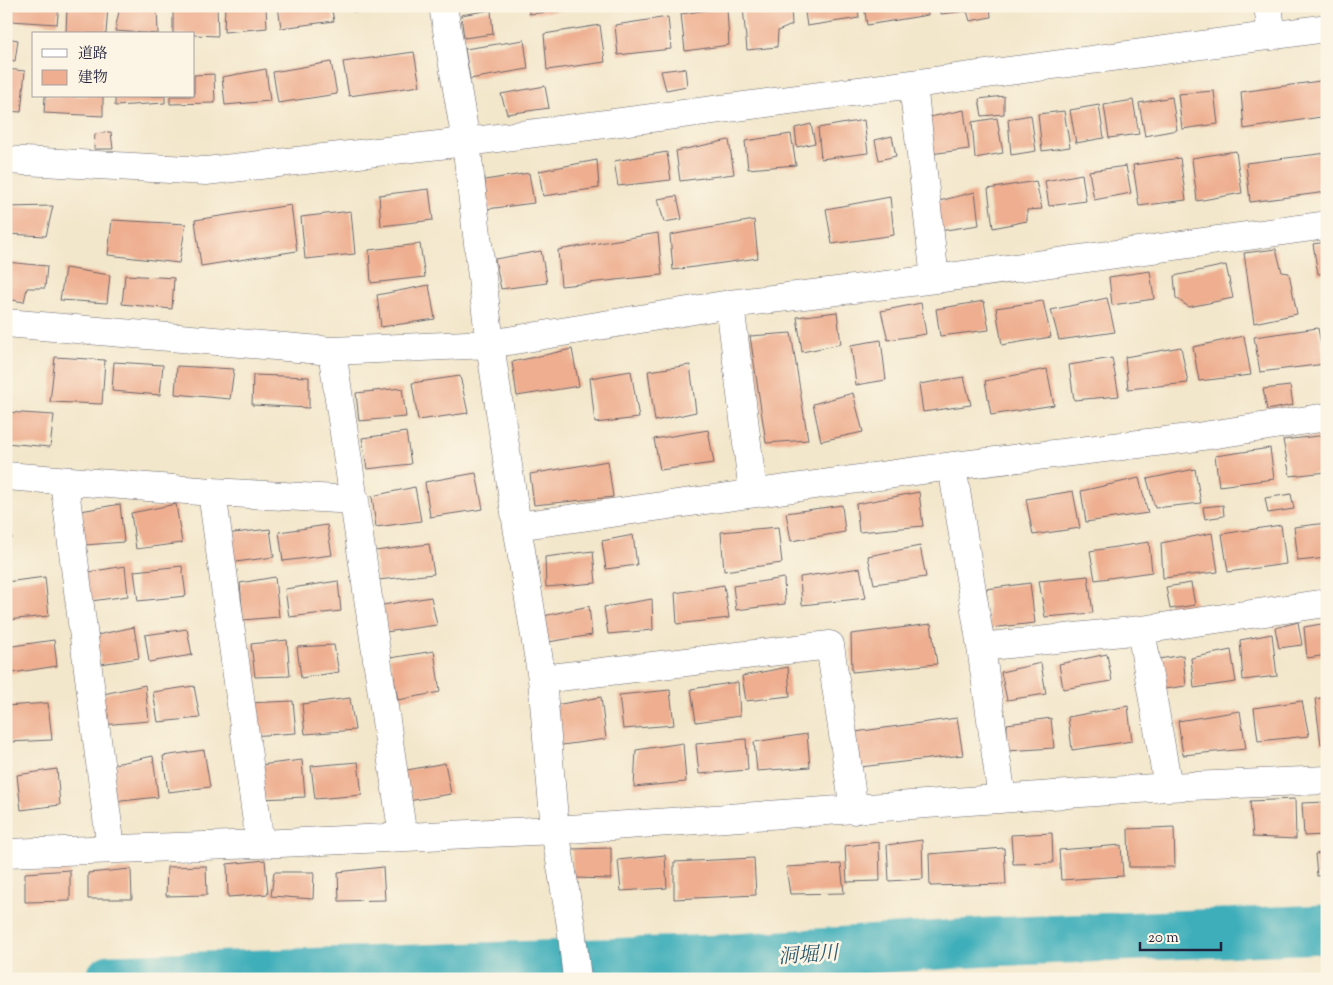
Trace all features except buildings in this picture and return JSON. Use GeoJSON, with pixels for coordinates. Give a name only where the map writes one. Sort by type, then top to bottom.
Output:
{"type":"FeatureCollection","features":[{"type":"Feature","properties":{"kind":"street"},"geometry":{"type":"LineString","coordinates":[[444,6],[466,142],[490,344],[542,679],[555,830],[571,926],[577,979]]}},
{"type":"Feature","properties":{"kind":"street"},"geometry":{"type":"LineString","coordinates":[[1268,6],[1272,36]]}},
{"type":"Feature","properties":{"kind":"street"},"geometry":{"type":"LineString","coordinates":[[6,160],[206,171],[466,142],[1327,28]]}},
{"type":"Feature","properties":{"kind":"street"},"geometry":{"type":"LineString","coordinates":[[913,84],[936,279]]}},
{"type":"Feature","properties":{"kind":"street"},"geometry":{"type":"LineString","coordinates":[[6,324],[332,351],[490,344],[730,304],[936,279],[1327,225]]}},
{"type":"Feature","properties":{"kind":"street"},"geometry":{"type":"LineString","coordinates":[[730,304],[753,493]]}},
{"type":"Feature","properties":{"kind":"street"},"geometry":{"type":"LineString","coordinates":[[332,351],[403,838]]}},
{"type":"Feature","properties":{"kind":"street"},"geometry":{"type":"LineString","coordinates":[[517,526],[952,466],[1190,438],[1327,417]]}},
{"type":"Feature","properties":{"kind":"street"},"geometry":{"type":"LineString","coordinates":[[952,466],[982,647],[1002,799]]}},
{"type":"Feature","properties":{"kind":"street"},"geometry":{"type":"LineString","coordinates":[[6,476],[212,492],[355,500]]}},
{"type":"Feature","properties":{"kind":"street"},"geometry":{"type":"LineString","coordinates":[[64,481],[111,849]]}},
{"type":"Feature","properties":{"kind":"street"},"geometry":{"type":"LineString","coordinates":[[212,492],[260,844]]}},
{"type":"Feature","properties":{"kind":"street"},"geometry":{"type":"LineString","coordinates":[[982,647],[1140,630],[1327,604]]}},
{"type":"Feature","properties":{"kind":"street"},"geometry":{"type":"LineString","coordinates":[[1140,630],[1168,787]]}},
{"type":"Feature","properties":{"kind":"street"},"geometry":{"type":"LineString","coordinates":[[542,679],[830,645],[854,810]]}},
{"type":"Feature","properties":{"kind":"street"},"geometry":{"type":"LineString","coordinates":[[6,853],[260,844],[555,830],[1168,787],[1327,780]]}},
{"type":"Feature","properties":{"kind":"waterway","name":"洞堀川"},"geometry":{"type":"LineString","coordinates":[[110,979],[721,959],[990,942],[1327,929]]}}]}
